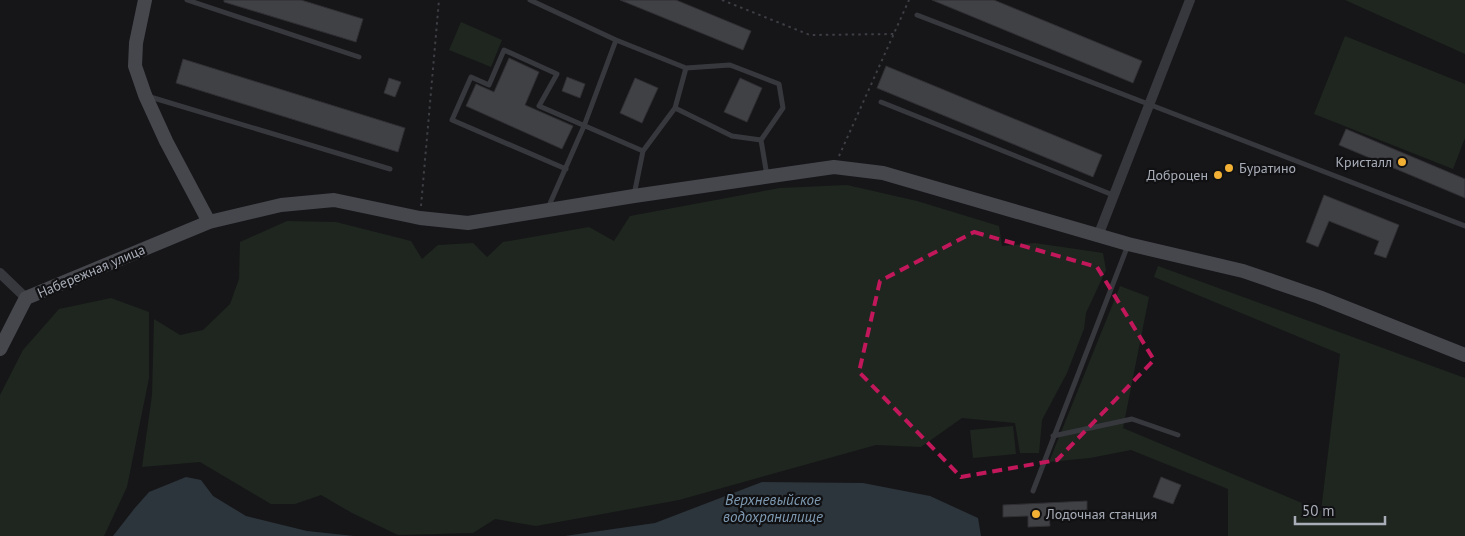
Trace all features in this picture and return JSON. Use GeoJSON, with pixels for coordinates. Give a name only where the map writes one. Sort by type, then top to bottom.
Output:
{"type":"FeatureCollection","features":[{"type":"Feature","properties":{"kind":"street"},"geometry":{"type":"LineString","coordinates":[[145,0],[136,43],[135,66],[144,95],[209,222]]}},
{"type":"Feature","properties":{"kind":"street"},"geometry":{"type":"LineString","coordinates":[[1098,236],[1150,106],[1187,1]]}},
{"type":"Feature","properties":{"kind":"street","name":"Набережная улица"},"geometry":{"type":"LineString","coordinates":[[0,349],[26,298],[209,222],[281,205],[334,200],[420,218],[468,223],[634,196],[834,167],[883,173],[1098,236],[1252,274],[1319,297],[1465,355]]}},
{"type":"Feature","properties":{"kind":"street"},"geometry":{"type":"LineString","coordinates":[[0,273],[26,298]]}},
{"type":"Feature","properties":{"kind":"lane"},"geometry":{"type":"LineString","coordinates":[[187,0],[359,56]]}},
{"type":"Feature","properties":{"kind":"lane"},"geometry":{"type":"LineString","coordinates":[[530,0],[616,40],[686,68],[730,65],[779,84],[783,108],[761,140],[767,176]]}},
{"type":"Feature","properties":{"kind":"lane"},"geometry":{"type":"LineString","coordinates":[[918,16],[1465,226]]}},
{"type":"Feature","properties":{"kind":"lane"},"geometry":{"type":"LineString","coordinates":[[547,211],[584,126],[616,40]]}},
{"type":"Feature","properties":{"kind":"lane"},"geometry":{"type":"LineString","coordinates":[[566,169],[452,120],[471,77],[489,85],[504,50],[556,74],[539,106],[643,151]]}},
{"type":"Feature","properties":{"kind":"lane"},"geometry":{"type":"LineString","coordinates":[[634,196],[643,151],[675,108],[686,68]]}},
{"type":"Feature","properties":{"kind":"lane"},"geometry":{"type":"LineString","coordinates":[[144,95],[390,169]]}},
{"type":"Feature","properties":{"kind":"lane"},"geometry":{"type":"LineString","coordinates":[[881,102],[1113,195]]}},
{"type":"Feature","properties":{"kind":"lane"},"geometry":{"type":"LineString","coordinates":[[675,108],[732,136],[761,140]]}},
{"type":"Feature","properties":{"kind":"lane"},"geometry":{"type":"LineString","coordinates":[[1033,490],[1128,244]]}},
{"type":"Feature","properties":{"kind":"lane"},"geometry":{"type":"LineString","coordinates":[[1053,436],[1132,418],[1178,435]]}},
{"type":"Feature","properties":{"kind":"path"},"geometry":{"type":"LineString","coordinates":[[420,218],[439,0]]}},
{"type":"Feature","properties":{"kind":"path"},"geometry":{"type":"LineString","coordinates":[[722,0],[810,35],[895,34]]}},
{"type":"Feature","properties":{"kind":"path"},"geometry":{"type":"LineString","coordinates":[[834,167],[909,0]]}},
{"type":"Feature","properties":{"kind":"highlighted area"},"geometry":{"type":"Polygon","coordinates":[[[974,232],[1097,267],[1154,360],[1057,460],[961,477],[859,372],[880,281],[974,232]]]}},
{"type":"Feature","properties":{"kind":"shaded area"},"geometry":{"type":"Polygon","coordinates":[[[1345,0],[1465,0],[1465,54],[1345,0]]]}},
{"type":"Feature","properties":{"kind":"shaded area"},"geometry":{"type":"Polygon","coordinates":[[[461,22],[502,40],[491,67],[449,50],[461,22]]]}},
{"type":"Feature","properties":{"kind":"shaded area"},"geometry":{"type":"Polygon","coordinates":[[[1345,36],[1465,84],[1465,138],[1453,169],[1314,114],[1345,36]]]}},
{"type":"Feature","properties":{"kind":"shaded area"},"geometry":{"type":"Polygon","coordinates":[[[847,185],[917,201],[999,226],[1002,246],[1035,243],[1103,253],[1106,270],[1086,313],[1084,329],[1067,373],[1042,420],[1039,453],[1020,453],[1015,423],[962,418],[921,447],[876,445],[679,500],[536,526],[495,519],[473,533],[398,535],[352,513],[321,495],[295,504],[271,504],[200,462],[142,467],[152,395],[154,319],[180,335],[203,330],[230,304],[239,279],[240,242],[287,221],[336,222],[411,241],[422,259],[438,245],[473,243],[487,257],[503,242],[589,227],[614,241],[630,216],[780,188],[847,185]]]}},
{"type":"Feature","properties":{"kind":"shaded area"},"geometry":{"type":"Polygon","coordinates":[[[1158,266],[1465,378],[1465,536],[1228,536],[1228,489],[1131,450],[1090,458],[1049,462],[1120,286],[1149,297],[1123,428],[1321,511],[1340,354],[1154,277],[1158,266]]]}},
{"type":"Feature","properties":{"kind":"shaded area"},"geometry":{"type":"Polygon","coordinates":[[[111,298],[149,312],[149,378],[127,487],[104,536],[0,536],[0,395],[23,350],[59,309],[111,298]]]}},
{"type":"Feature","properties":{"kind":"shaded area"},"geometry":{"type":"Polygon","coordinates":[[[1013,426],[1016,454],[973,458],[970,430],[1013,426]]]}},
{"type":"Feature","properties":{"kind":"water"},"geometry":{"type":"Polygon","coordinates":[[[186,477],[201,480],[213,496],[246,516],[307,531],[354,536],[113,536],[149,492],[186,477]]]}},
{"type":"Feature","properties":{"kind":"water","name":"Верхневыйское водохранилище"},"geometry":{"type":"Polygon","coordinates":[[[762,482],[863,483],[930,496],[978,518],[981,536],[565,536],[655,523],[762,482]]]}},
{"type":"Feature","properties":{"kind":"building"},"geometry":{"type":"Polygon","coordinates":[[[224,0],[301,0],[363,19],[356,42],[224,2],[224,0]]]}},
{"type":"Feature","properties":{"kind":"building"},"geometry":{"type":"Polygon","coordinates":[[[620,0],[676,0],[751,31],[743,50],[620,0]]]}},
{"type":"Feature","properties":{"kind":"building"},"geometry":{"type":"Polygon","coordinates":[[[932,0],[994,0],[1142,61],[1133,83],[932,0]]]}},
{"type":"Feature","properties":{"kind":"building"},"geometry":{"type":"Polygon","coordinates":[[[509,58],[539,72],[525,105],[573,126],[562,149],[466,106],[476,84],[494,92],[509,58]]]}},
{"type":"Feature","properties":{"kind":"building"},"geometry":{"type":"Polygon","coordinates":[[[183,59],[405,128],[398,152],[176,83],[183,59]]]}},
{"type":"Feature","properties":{"kind":"building"},"geometry":{"type":"Polygon","coordinates":[[[886,66],[1102,155],[1093,177],[877,88],[886,66]]]}},
{"type":"Feature","properties":{"kind":"building"},"geometry":{"type":"Polygon","coordinates":[[[567,77],[585,84],[580,98],[562,91],[567,77]]]}},
{"type":"Feature","properties":{"kind":"building"},"geometry":{"type":"Polygon","coordinates":[[[389,78],[401,82],[395,97],[384,93],[389,78]]]}},
{"type":"Feature","properties":{"kind":"building"},"geometry":{"type":"Polygon","coordinates":[[[635,78],[658,88],[642,123],[620,113],[635,78]]]}},
{"type":"Feature","properties":{"kind":"building"},"geometry":{"type":"Polygon","coordinates":[[[740,78],[762,88],[747,122],[724,112],[740,78]]]}},
{"type":"Feature","properties":{"kind":"building","name":"Кристалл"},"geometry":{"type":"Polygon","coordinates":[[[1346,129],[1465,179],[1465,198],[1339,145],[1346,129]]]}},
{"type":"Feature","properties":{"kind":"building"},"geometry":{"type":"Polygon","coordinates":[[[1324,195],[1399,225],[1386,258],[1374,254],[1379,241],[1329,221],[1318,247],[1306,242],[1324,195]]]}},
{"type":"Feature","properties":{"kind":"building"},"geometry":{"type":"Polygon","coordinates":[[[1161,477],[1181,485],[1173,504],[1153,497],[1161,477]]]}},
{"type":"Feature","properties":{"kind":"building","name":"Лодочная станция"},"geometry":{"type":"Polygon","coordinates":[[[1087,501],[1087,513],[1049,514],[1050,526],[1028,527],[1028,516],[1003,517],[1003,505],[1087,501]]]}},
{"type":"Feature","properties":{"kind":"place","name":"Кристалл"},"geometry":{"type":"Point","coordinates":[1402,162]}},
{"type":"Feature","properties":{"kind":"place","name":"Буратино"},"geometry":{"type":"Point","coordinates":[1229,168]}},
{"type":"Feature","properties":{"kind":"place","name":"Доброцен"},"geometry":{"type":"Point","coordinates":[1218,175]}},
{"type":"Feature","properties":{"kind":"place","name":"Лодочная станция"},"geometry":{"type":"Point","coordinates":[1036,514]}}]}
